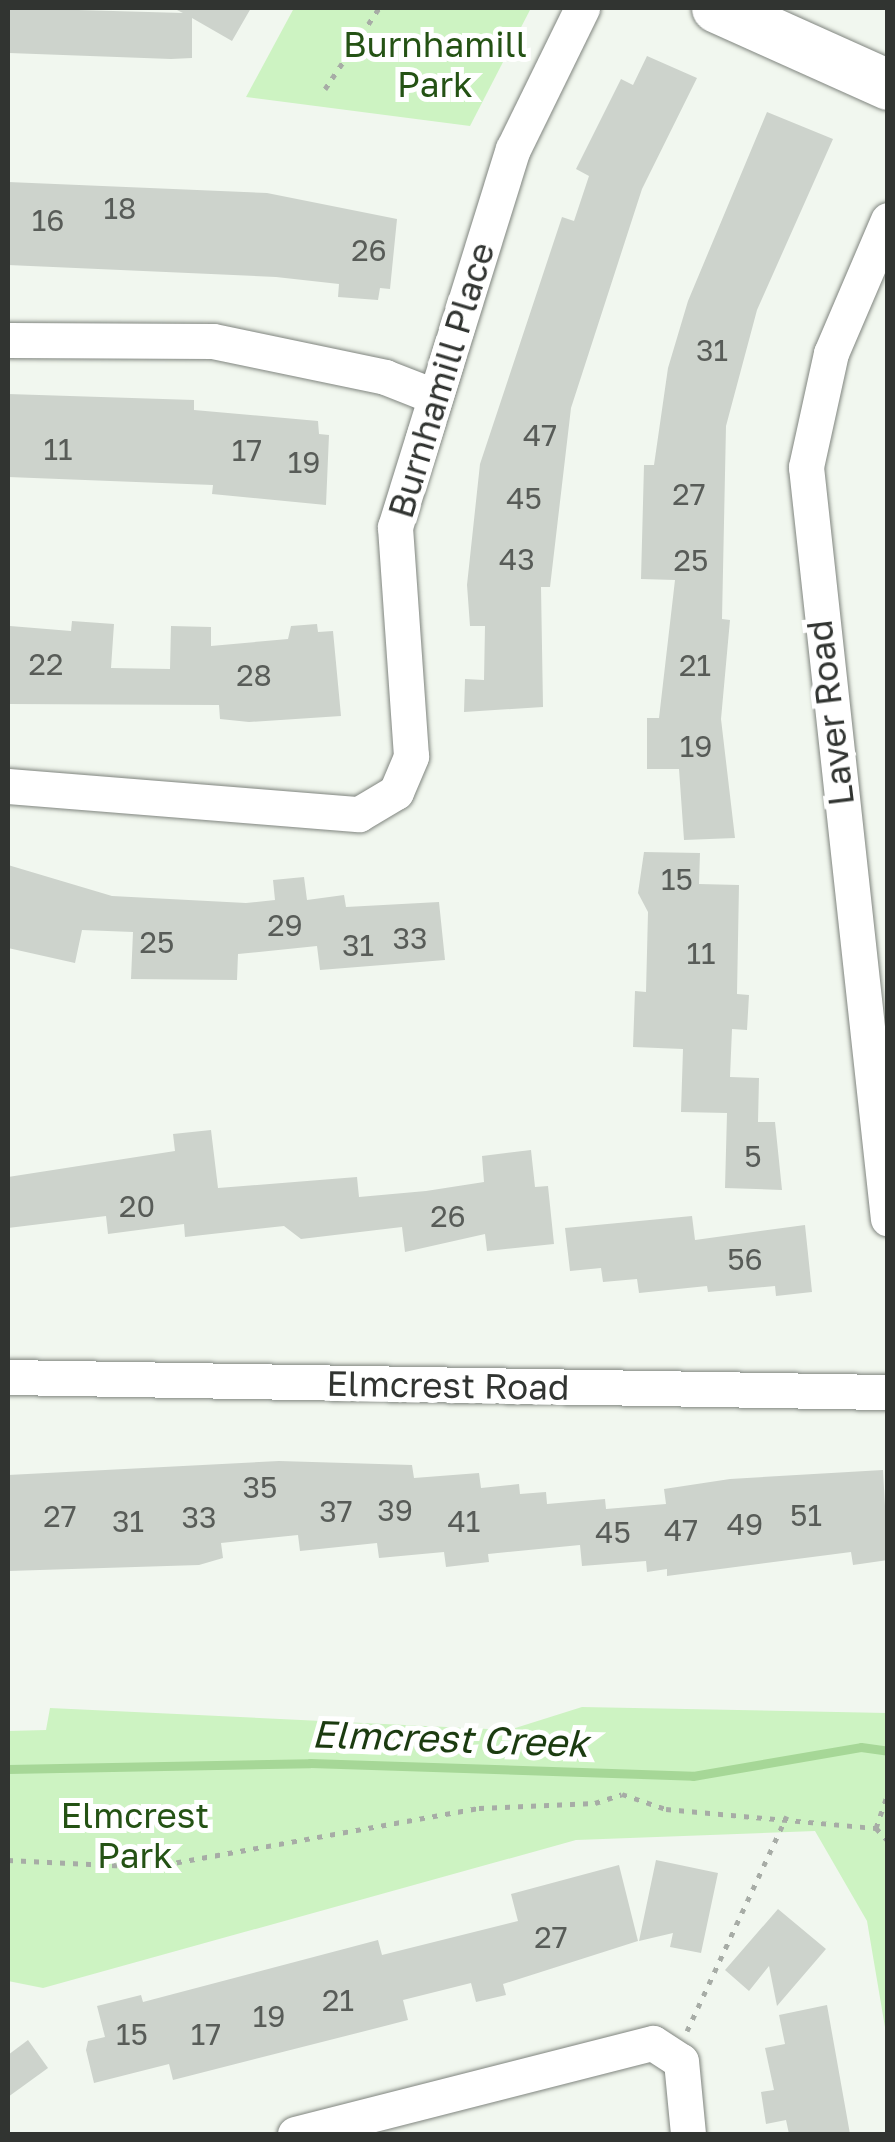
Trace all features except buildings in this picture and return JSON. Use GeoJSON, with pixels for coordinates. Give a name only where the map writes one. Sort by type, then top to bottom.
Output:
{"type":"FeatureCollection","features":[{"type":"Feature","properties":{"kind":"street","name":"Burnhamill Place"},"geometry":{"type":"LineString","coordinates":[[8,786],[358,814],[380,807],[408,774],[395,527],[431,395],[513,149],[582,8]]}},
{"type":"Feature","properties":{"kind":"street"},"geometry":{"type":"LineString","coordinates":[[724,9],[888,85]]}},
{"type":"Feature","properties":{"kind":"street","name":"Laver Road"},"geometry":{"type":"LineString","coordinates":[[888,220],[831,352],[806,467],[888,1219]]}},
{"type":"Feature","properties":{"kind":"street"},"geometry":{"type":"LineString","coordinates":[[8,340],[213,341],[385,377],[431,395]]}},
{"type":"Feature","properties":{"kind":"street","name":"Elmcrest Road"},"geometry":{"type":"LineString","coordinates":[[8,1378],[888,1392]]}},
{"type":"Feature","properties":{"kind":"street"},"geometry":{"type":"LineString","coordinates":[[295,2134],[653,2043],[676,2050],[688,2134]]}},
{"type":"Feature","properties":{"kind":"path"},"geometry":{"type":"LineString","coordinates":[[325,90],[379,8]]}},
{"type":"Feature","properties":{"kind":"path"},"geometry":{"type":"LineString","coordinates":[[876,1828],[888,1793]]}},
{"type":"Feature","properties":{"kind":"path"},"geometry":{"type":"LineString","coordinates":[[8,1860],[151,1867],[479,1808],[595,1804],[622,1794],[666,1809],[787,1816],[876,1828],[888,1840]]}},
{"type":"Feature","properties":{"kind":"path"},"geometry":{"type":"LineString","coordinates":[[676,2050],[787,1816]]}},
{"type":"Feature","properties":{"kind":"green space","name":"Burnhamill Park"},"geometry":{"type":"Polygon","coordinates":[[[294,8],[531,8],[470,126],[246,97],[294,8]]]}},
{"type":"Feature","properties":{"kind":"green space","name":"Elmcrest Park"},"geometry":{"type":"Polygon","coordinates":[[[582,1707],[887,1713],[887,2039],[867,1921],[815,1831],[576,1840],[43,1988],[8,1981],[8,1731],[46,1730],[50,1708],[509,1730],[582,1707]]]}},
{"type":"Feature","properties":{"kind":"waterway","name":"Elmcrest Creek"},"geometry":{"type":"LineString","coordinates":[[8,1769],[310,1763],[693,1776],[861,1747],[888,1751]]}}]}
